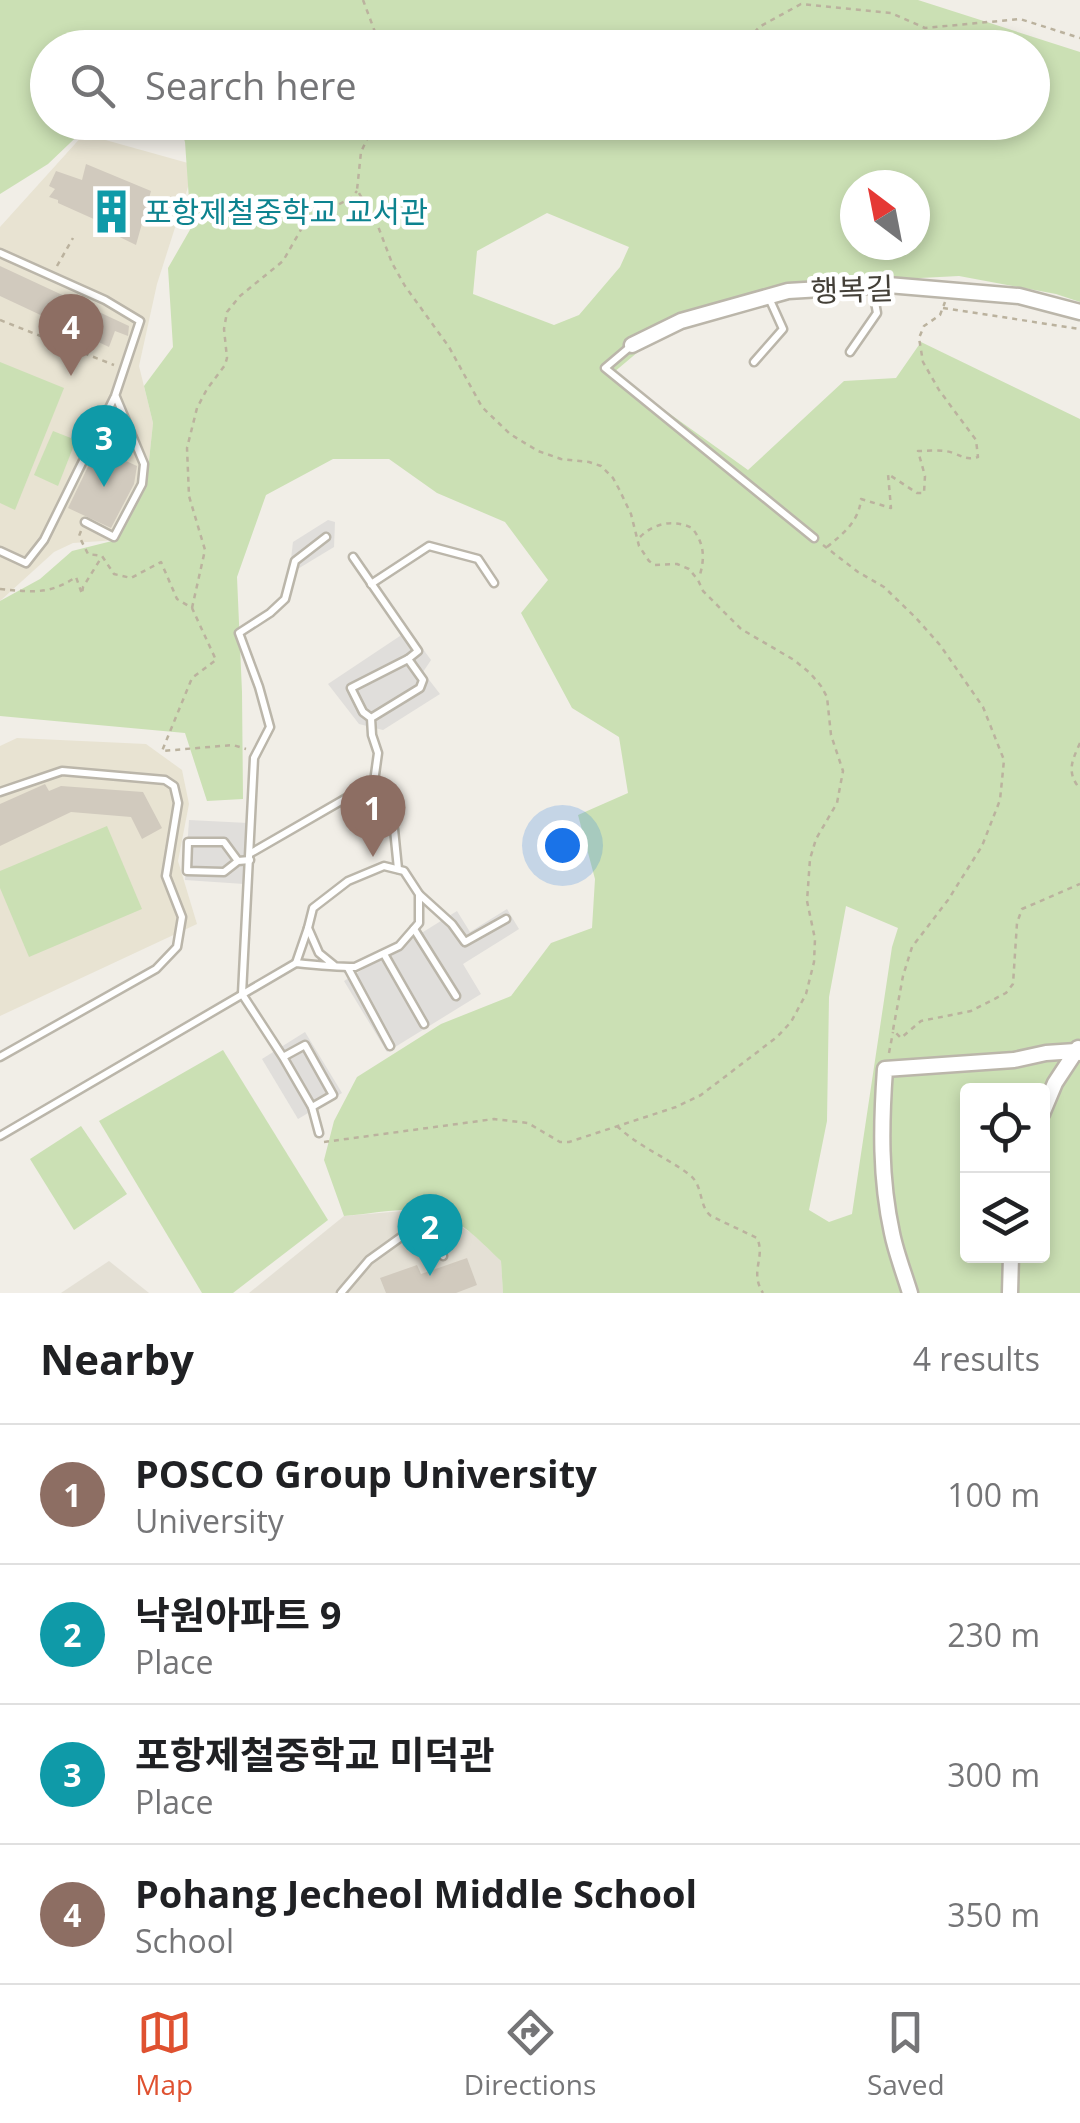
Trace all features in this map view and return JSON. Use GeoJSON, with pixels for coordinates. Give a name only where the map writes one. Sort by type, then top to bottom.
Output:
{"type":"FeatureCollection","features":[{"type":"Feature","properties":{"kind":"street","name":"행복길"},"geometry":{"type":"LineString","coordinates":[[632,345],[681,320],[788,291],[872,286],[949,290],[1019,296],[1080,312]]}},
{"type":"Feature","properties":{"kind":"street"},"geometry":{"type":"LineString","coordinates":[[910,1293],[892,1235],[884,1185],[881,1134],[886,1070],[1014,1060],[1079,1049]]}},
{"type":"Feature","properties":{"kind":"street"},"geometry":{"type":"LineString","coordinates":[[1050,1096],[1079,1049]]}},
{"type":"Feature","properties":{"kind":"street"},"geometry":{"type":"LineString","coordinates":[[1010,1293],[1012,1263]]}},
{"type":"Feature","properties":{"kind":"lane"},"geometry":{"type":"LineString","coordinates":[[0,254],[104,300],[140,321],[116,396],[44,540],[26,564],[0,551]]}},
{"type":"Feature","properties":{"kind":"lane"},"geometry":{"type":"LineString","coordinates":[[850,352],[876,314],[872,286]]}},
{"type":"Feature","properties":{"kind":"lane"},"geometry":{"type":"LineString","coordinates":[[754,362],[784,329],[769,296]]}},
{"type":"Feature","properties":{"kind":"lane"},"geometry":{"type":"LineString","coordinates":[[632,345],[605,368],[814,538]]}},
{"type":"Feature","properties":{"kind":"lane"},"geometry":{"type":"LineString","coordinates":[[85,522],[114,537],[142,484],[144,464],[116,396]]}},
{"type":"Feature","properties":{"kind":"lane"},"geometry":{"type":"LineString","coordinates":[[319,1134],[312,1107],[242,994],[254,758],[270,727],[239,633],[285,599],[295,561],[326,538]]}},
{"type":"Feature","properties":{"kind":"lane"},"geometry":{"type":"LineString","coordinates":[[371,584],[429,546],[478,559],[494,583]]}},
{"type":"Feature","properties":{"kind":"lane"},"geometry":{"type":"LineString","coordinates":[[352,557],[418,651],[351,688],[363,712],[371,718],[378,754],[374,782],[377,802],[394,829],[398,870]]}},
{"type":"Feature","properties":{"kind":"lane"},"geometry":{"type":"LineString","coordinates":[[371,718],[420,688],[423,680],[408,659]]}},
{"type":"Feature","properties":{"kind":"lane"},"geometry":{"type":"LineString","coordinates":[[0,792],[62,771],[165,780],[174,786],[178,803],[166,876],[182,917],[177,947],[156,970],[0,1057]]}},
{"type":"Feature","properties":{"kind":"lane"},"geometry":{"type":"LineString","coordinates":[[238,861],[224,842],[188,842],[187,871],[224,872],[374,782]]}},
{"type":"Feature","properties":{"kind":"lane"},"geometry":{"type":"LineString","coordinates":[[296,963],[314,908],[348,881],[384,866],[404,870],[419,894],[452,924],[464,942],[506,919]]}},
{"type":"Feature","properties":{"kind":"lane"},"geometry":{"type":"LineString","coordinates":[[0,1136],[296,963],[355,967],[399,946],[419,923],[419,894]]}},
{"type":"Feature","properties":{"kind":"lane"},"geometry":{"type":"LineString","coordinates":[[308,928],[318,953],[336,966]]}},
{"type":"Feature","properties":{"kind":"lane"},"geometry":{"type":"LineString","coordinates":[[414,929],[456,996]]}},
{"type":"Feature","properties":{"kind":"lane"},"geometry":{"type":"LineString","coordinates":[[384,954],[424,1024]]}},
{"type":"Feature","properties":{"kind":"lane"},"geometry":{"type":"LineString","coordinates":[[347,967],[390,1046]]}},
{"type":"Feature","properties":{"kind":"lane"},"geometry":{"type":"LineString","coordinates":[[283,1057],[305,1045],[333,1095],[312,1107]]}},
{"type":"Feature","properties":{"kind":"lane"},"geometry":{"type":"LineString","coordinates":[[341,1293],[370,1260],[401,1237],[426,1241],[444,1256]]}},
{"type":"Feature","properties":{"kind":"path"},"geometry":{"type":"LineString","coordinates":[[363,0],[374,30]]}},
{"type":"Feature","properties":{"kind":"path"},"geometry":{"type":"LineString","coordinates":[[757,30],[801,4],[891,13],[925,28],[1020,19],[1080,38]]}},
{"type":"Feature","properties":{"kind":"path"},"geometry":{"type":"LineString","coordinates":[[192,608],[205,550],[189,496],[187,448],[203,394],[225,366],[227,312],[240,296],[284,261],[307,219],[350,199],[357,190],[361,152],[367,140]]}},
{"type":"Feature","properties":{"kind":"path"},"geometry":{"type":"LineString","coordinates":[[319,1134],[321,1142],[480,1120],[507,1120],[528,1123],[560,1142],[569,1142],[676,1107],[700,1095],[776,1037],[791,1022],[806,994],[815,939],[807,901],[810,858],[843,783],[821,686],[794,660],[741,629],[682,565],[655,565],[644,554],[619,489],[600,466],[538,451],[510,434],[482,407],[449,347],[404,286],[376,221],[357,190]]}},
{"type":"Feature","properties":{"kind":"path"},"geometry":{"type":"LineString","coordinates":[[52,276],[73,238]]}},
{"type":"Feature","properties":{"kind":"path"},"geometry":{"type":"LineString","coordinates":[[886,1070],[912,947],[982,846],[1000,800],[1004,760],[983,707],[940,645],[884,588],[826,548],[853,522],[860,512],[861,499],[891,508],[888,474],[924,494],[918,450],[951,452],[970,459],[978,456],[976,440],[939,390],[924,362],[920,338],[924,326],[940,315],[949,290]]}},
{"type":"Feature","properties":{"kind":"path"},"geometry":{"type":"LineString","coordinates":[[943,308],[1080,329]]}},
{"type":"Feature","properties":{"kind":"path"},"geometry":{"type":"LineString","coordinates":[[0,320],[124,370]]}},
{"type":"Feature","properties":{"kind":"path"},"geometry":{"type":"LineString","coordinates":[[85,522],[79,536],[88,554],[102,556],[114,574],[131,578],[161,562],[177,599],[192,608],[216,660],[192,678],[162,751],[233,745],[258,752]]}},
{"type":"Feature","properties":{"kind":"path"},"geometry":{"type":"LineString","coordinates":[[638,539],[663,524],[680,523],[692,528],[703,549],[704,562],[698,580]]}},
{"type":"Feature","properties":{"kind":"path"},"geometry":{"type":"LineString","coordinates":[[0,589],[58,589],[76,577],[82,594],[102,556]]}},
{"type":"Feature","properties":{"kind":"path"},"geometry":{"type":"LineString","coordinates":[[1080,743],[1070,766],[1073,780],[1080,788]]}},
{"type":"Feature","properties":{"kind":"path"},"geometry":{"type":"LineString","coordinates":[[893,1030],[901,1038],[921,1022],[971,1012],[1006,993],[1013,984],[1017,923],[1022,908],[1080,884]]}},
{"type":"Feature","properties":{"kind":"path"},"geometry":{"type":"LineString","coordinates":[[616,1125],[645,1149],[691,1176],[700,1189],[705,1211],[711,1216],[757,1238],[760,1252],[756,1276],[763,1293]]}},
{"type":"Feature","properties":{"kind":"shaded area"},"geometry":{"type":"Polygon","coordinates":[[[79,140],[105,140],[195,165],[157,284],[139,366],[153,423],[148,470],[117,540],[73,543],[54,552],[0,601],[0,227],[79,140]]]}},
{"type":"Feature","properties":{"kind":"shaded area"},"geometry":{"type":"Polygon","coordinates":[[[328,520],[335,522],[334,547],[296,570],[291,559],[293,542],[328,520]]]}},
{"type":"Feature","properties":{"kind":"shaded area"},"geometry":{"type":"Polygon","coordinates":[[[409,630],[431,660],[423,672],[440,694],[383,730],[359,724],[328,684],[409,630]]]}},
{"type":"Feature","properties":{"kind":"shaded area"},"geometry":{"type":"Polygon","coordinates":[[[17,738],[146,744],[182,770],[189,804],[178,861],[197,924],[0,1016],[0,746],[17,738]]]}},
{"type":"Feature","properties":{"kind":"shaded area"},"geometry":{"type":"Polygon","coordinates":[[[189,820],[248,823],[244,884],[185,880],[189,820]]]}},
{"type":"Feature","properties":{"kind":"shaded area"},"geometry":{"type":"Polygon","coordinates":[[[507,909],[519,929],[463,964],[481,994],[387,1052],[344,981],[457,911],[470,932],[507,909]]]}},
{"type":"Feature","properties":{"kind":"shaded area"},"geometry":{"type":"Polygon","coordinates":[[[305,1032],[342,1093],[298,1119],[262,1059],[305,1032]]]}},
{"type":"Feature","properties":{"kind":"shaded area"},"geometry":{"type":"Polygon","coordinates":[[[415,1210],[439,1213],[473,1234],[501,1261],[503,1293],[249,1293],[344,1216],[415,1210]]]}},
{"type":"Feature","properties":{"kind":"shaded area"},"geometry":{"type":"Polygon","coordinates":[[[109,1261],[149,1293],[61,1293],[109,1261]]]}},
{"type":"Feature","properties":{"kind":"green space"},"geometry":{"type":"Polygon","coordinates":[[[0,0],[918,0],[1011,30],[30,30],[30,140],[73,140],[48,164],[0,194],[0,0]]]}},
{"type":"Feature","properties":{"kind":"green space"},"geometry":{"type":"Polygon","coordinates":[[[1050,42],[1080,52],[1080,302],[959,276],[843,282],[683,314],[613,373],[748,470],[844,381],[896,378],[921,342],[1080,419],[1080,1293],[503,1293],[501,1261],[448,1217],[417,1210],[344,1216],[324,1160],[334,1121],[357,1077],[441,1024],[511,996],[551,943],[592,928],[595,879],[578,815],[628,793],[619,737],[572,708],[521,613],[548,580],[505,522],[437,493],[389,459],[333,459],[266,495],[237,577],[243,799],[207,801],[185,733],[0,716],[0,601],[40,579],[72,551],[116,540],[148,470],[153,423],[144,386],[173,347],[168,268],[191,228],[184,140],[1050,140],[1050,42]],[[547,213],[477,251],[473,294],[554,325],[579,315],[620,267],[629,247],[547,213]],[[846,906],[829,997],[827,1121],[809,1210],[829,1222],[852,1214],[898,928],[846,906]]]}},
{"type":"Feature","properties":{"kind":"green space"},"geometry":{"type":"Polygon","coordinates":[[[0,362],[64,388],[15,510],[0,503],[0,362]]]}},
{"type":"Feature","properties":{"kind":"green space"},"geometry":{"type":"Polygon","coordinates":[[[53,431],[76,440],[58,486],[34,475],[53,431]]]}},
{"type":"Feature","properties":{"kind":"green space"},"geometry":{"type":"Polygon","coordinates":[[[107,826],[142,909],[29,957],[0,888],[0,871],[107,826]]]}},
{"type":"Feature","properties":{"kind":"green space"},"geometry":{"type":"Polygon","coordinates":[[[223,1050],[328,1220],[233,1293],[202,1293],[99,1121],[223,1050]]]}},
{"type":"Feature","properties":{"kind":"green space"},"geometry":{"type":"Polygon","coordinates":[[[81,1126],[127,1194],[74,1230],[30,1159],[81,1126]]]}},
{"type":"Feature","properties":{"kind":"building","name":"포항제철중학교 교서관"},"geometry":{"type":"Polygon","coordinates":[[[86,164],[151,191],[136,245],[49,197],[55,189],[49,186],[56,171],[82,180],[86,164]]]}},
{"type":"Feature","properties":{"kind":"building"},"geometry":{"type":"Polygon","coordinates":[[[0,266],[129,326],[128,336],[115,331],[109,347],[0,296],[0,266]]]}},
{"type":"Feature","properties":{"kind":"building"},"geometry":{"type":"Polygon","coordinates":[[[97,448],[137,466],[134,484],[111,528],[68,508],[97,448]]]}},
{"type":"Feature","properties":{"kind":"building"},"geometry":{"type":"Polygon","coordinates":[[[45,784],[49,791],[61,786],[143,792],[162,828],[142,839],[131,817],[71,812],[0,846],[0,804],[45,784]]]}},
{"type":"Feature","properties":{"kind":"building"},"geometry":{"type":"Polygon","coordinates":[[[467,1258],[477,1285],[456,1293],[386,1293],[380,1278],[417,1265],[421,1274],[467,1258]]]}},
{"type":"Feature","properties":{"kind":"place","name":"포항제철중학교 교서관"},"geometry":{"type":"Point","coordinates":[111,211]}},
{"type":"Feature","properties":{"kind":"place","name":"Pohang Jecheol Middle School"},"geometry":{"type":"Point","coordinates":[71,376]}},
{"type":"Feature","properties":{"kind":"place","name":"포항제철중학교 미덕관"},"geometry":{"type":"Point","coordinates":[104,487]}},
{"type":"Feature","properties":{"kind":"place","name":"POSCO Group University"},"geometry":{"type":"Point","coordinates":[373,857]}},
{"type":"Feature","properties":{"kind":"place","name":"낙원아파트 9"},"geometry":{"type":"Point","coordinates":[430,1276]}}]}
